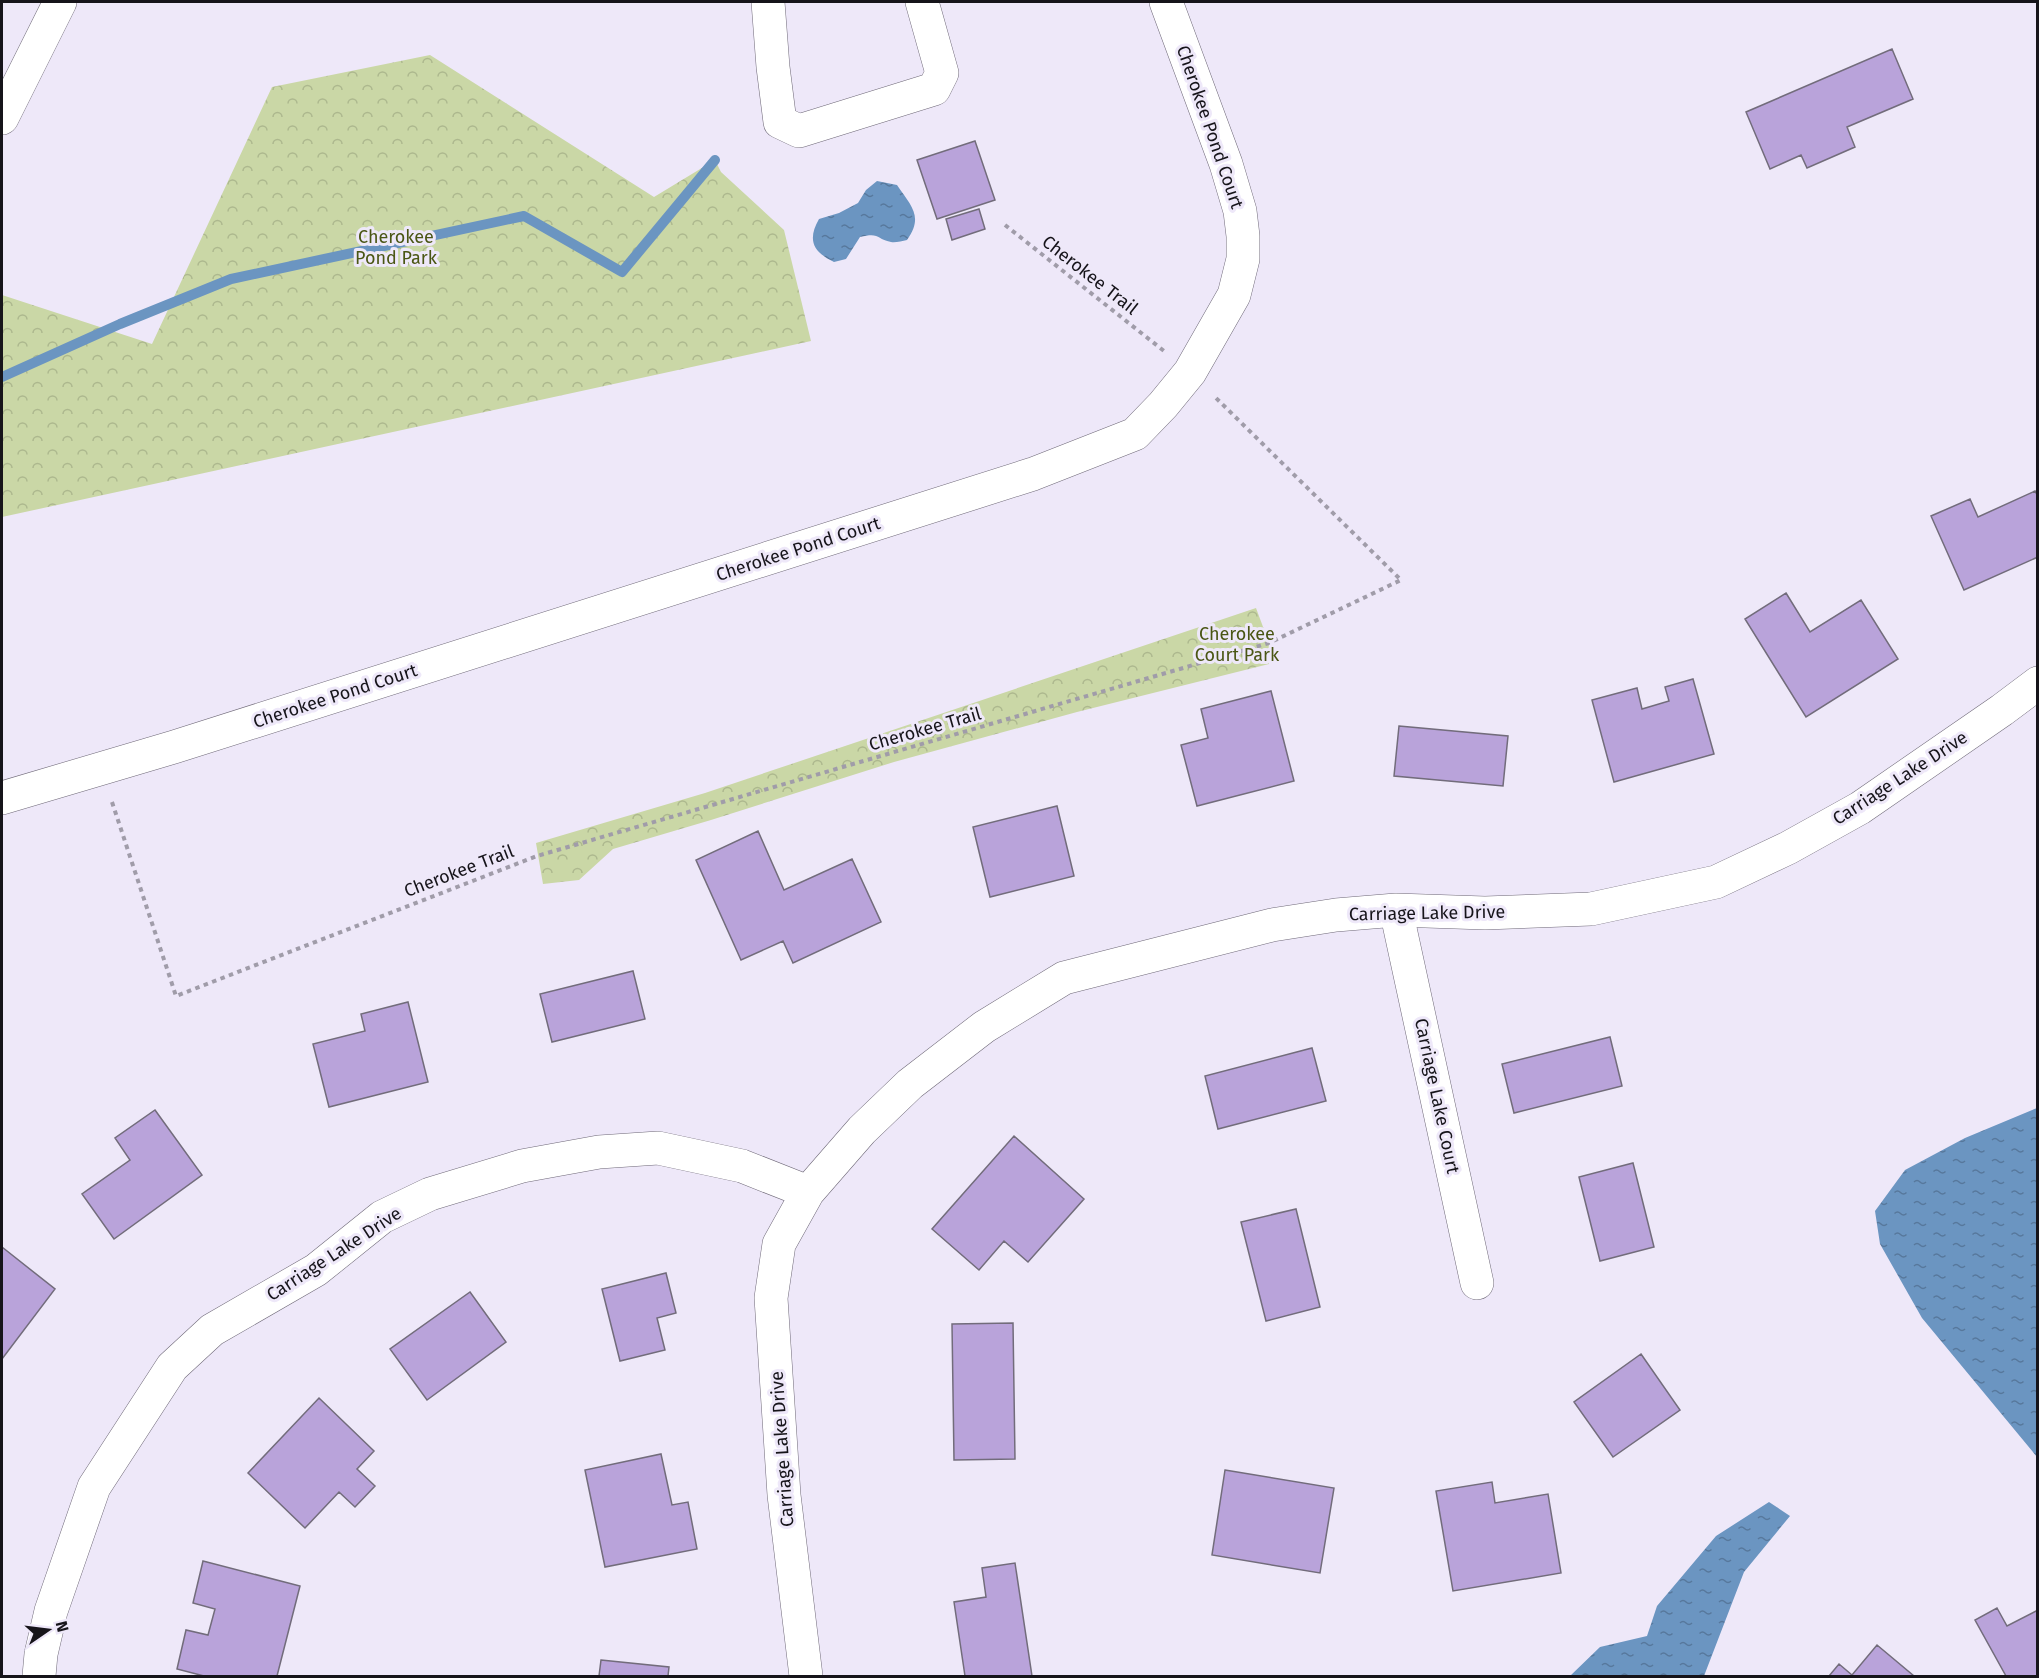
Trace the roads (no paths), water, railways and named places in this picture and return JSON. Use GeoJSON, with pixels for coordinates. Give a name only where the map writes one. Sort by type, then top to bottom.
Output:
{"type":"FeatureCollection","features":[{"type":"Feature","properties":{"kind":"street"},"geometry":{"type":"LineString","coordinates":[[2,118],[60,2]]}},
{"type":"Feature","properties":{"kind":"street"},"geometry":{"type":"LineString","coordinates":[[768,2],[780,122],[799,132],[934,89],[942,73],[922,2]]}},
{"type":"Feature","properties":{"kind":"street","name":"Cherokee Pond Court"},"geometry":{"type":"LineString","coordinates":[[2,798],[101,769],[1033,474],[1135,434],[1190,372],[1234,295],[1242,259],[1243,236],[1240,211],[1226,164],[1166,2]]}},
{"type":"Feature","properties":{"kind":"street","name":"Carriage Lake Drive"},"geometry":{"type":"LineString","coordinates":[[806,1677],[784,1495],[771,1298],[779,1244],[808,1192],[862,1130],[910,1084],[984,1028],[1064,978],[1272,925],[1336,915],[1396,910],[1485,913],[1591,909],[1716,882],[1788,848],[1860,807],[2034,693]]}},
{"type":"Feature","properties":{"kind":"street","name":"Carriage Lake Court"},"geometry":{"type":"LineString","coordinates":[[1396,910],[1478,1283]]}},
{"type":"Feature","properties":{"kind":"street","name":"Carriage Lake Drive"},"geometry":{"type":"LineString","coordinates":[[39,1677],[41,1654],[51,1611],[94,1487],[172,1367],[212,1330],[316,1270],[382,1217],[430,1194],[522,1166],[599,1152],[658,1148],[742,1166],[808,1192]]}},
{"type":"Feature","properties":{"kind":"water"},"geometry":{"type":"Polygon","coordinates":[[[877,181],[897,185],[911,205],[915,224],[907,240],[893,242],[875,236],[866,236],[860,237],[846,259],[834,262],[821,254],[814,245],[813,239],[815,226],[819,219],[839,213],[858,203],[866,190],[877,181]]]}},
{"type":"Feature","properties":{"kind":"water"},"geometry":{"type":"Polygon","coordinates":[[[2037,1108],[2037,1457],[1922,1318],[1880,1244],[1875,1211],[1905,1170],[1965,1138],[2037,1108]]]}},
{"type":"Feature","properties":{"kind":"water"},"geometry":{"type":"Polygon","coordinates":[[[1769,1502],[1790,1516],[1744,1572],[1704,1676],[1570,1676],[1600,1647],[1647,1636],[1657,1606],[1716,1536],[1769,1502]]]}},
{"type":"Feature","properties":{"kind":"waterway"},"geometry":{"type":"LineString","coordinates":[[2,377],[120,324],[231,279],[524,216],[622,272],[715,160]]}},
{"type":"Feature","properties":{"kind":"park label","name":"Cherokee Pond Park"},"geometry":{"type":"Point","coordinates":[396,247]}},
{"type":"Feature","properties":{"kind":"park label","name":"Cherokee Court Park"},"geometry":{"type":"Point","coordinates":[1237,644]}}]}
